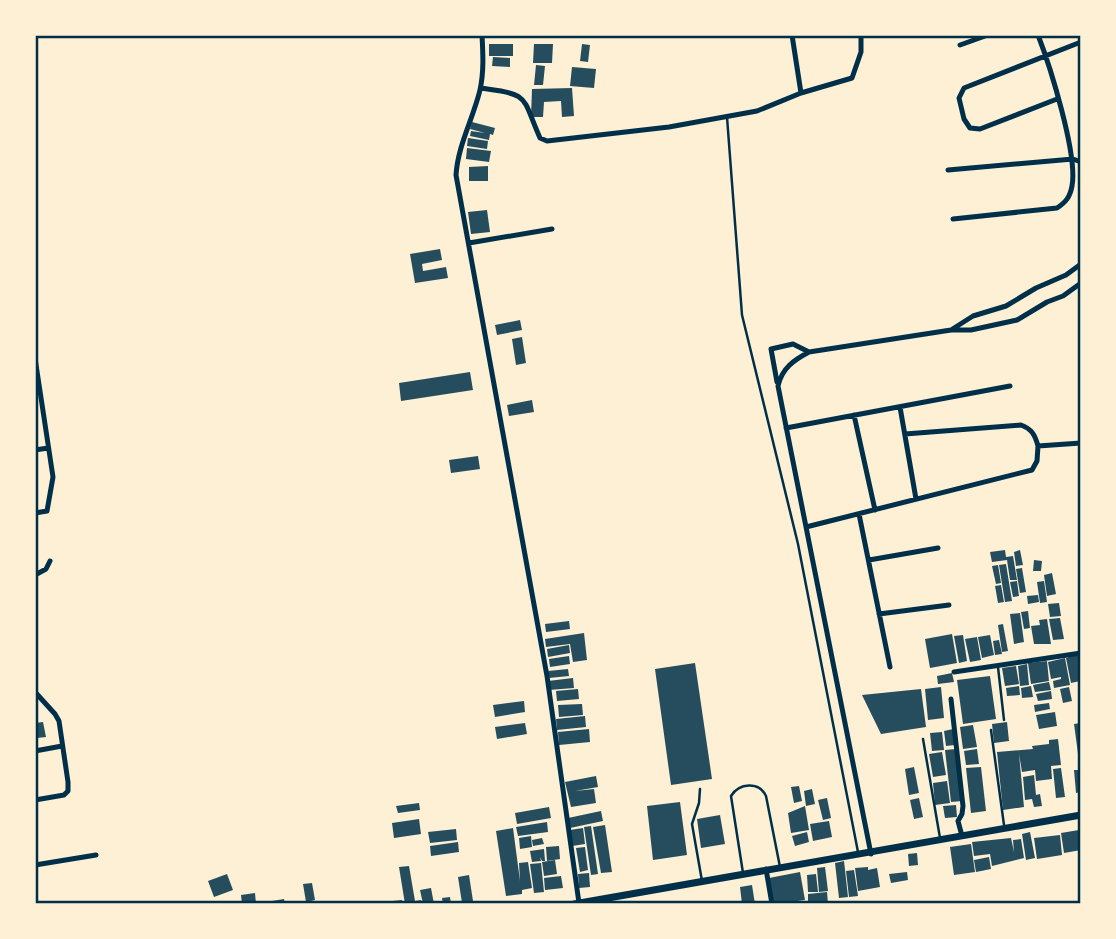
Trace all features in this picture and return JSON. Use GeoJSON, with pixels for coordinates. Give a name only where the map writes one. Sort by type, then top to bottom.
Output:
{"type":"FeatureCollection","features":[{"type":"Feature","properties":{"kind":"main road"},"geometry":{"type":"LineString","coordinates":[[576,904],[1081,816]]}},
{"type":"Feature","properties":{"kind":"street"},"geometry":{"type":"LineString","coordinates":[[482,35],[484,67],[481,88],[461,146],[456,175],[547,676],[576,904]]}},
{"type":"Feature","properties":{"kind":"street"},"geometry":{"type":"LineString","coordinates":[[792,35],[801,93]]}},
{"type":"Feature","properties":{"kind":"street"},"geometry":{"type":"LineString","coordinates":[[481,88],[519,95],[526,103],[540,138],[547,141],[669,127],[757,111],[801,93],[852,78],[861,52],[861,35]]}},
{"type":"Feature","properties":{"kind":"street"},"geometry":{"type":"LineString","coordinates":[[960,45],[988,35]]}},
{"type":"Feature","properties":{"kind":"street"},"geometry":{"type":"LineString","coordinates":[[953,219],[1058,208],[1067,200],[1073,184],[1073,159],[1038,35]]}},
{"type":"Feature","properties":{"kind":"street"},"geometry":{"type":"LineString","coordinates":[[1057,99],[980,130],[970,128],[964,119],[959,97],[964,88],[1081,43]]}},
{"type":"Feature","properties":{"kind":"street"},"geometry":{"type":"LineString","coordinates":[[948,170],[1073,159],[1081,162]]}},
{"type":"Feature","properties":{"kind":"street"},"geometry":{"type":"LineString","coordinates":[[470,243],[552,229]]}},
{"type":"Feature","properties":{"kind":"street"},"geometry":{"type":"LineString","coordinates":[[951,330],[972,316],[1006,306],[1066,275],[1081,264]]}},
{"type":"Feature","properties":{"kind":"street"},"geometry":{"type":"LineString","coordinates":[[778,386],[780,375],[793,361],[809,352],[951,330],[971,330],[1017,320],[1081,284]]}},
{"type":"Feature","properties":{"kind":"street"},"geometry":{"type":"LineString","coordinates":[[1037,288],[1047,302]]}},
{"type":"Feature","properties":{"kind":"street"},"geometry":{"type":"LineString","coordinates":[[809,352],[793,344],[771,349],[871,854]]}},
{"type":"Feature","properties":{"kind":"street"},"geometry":{"type":"LineString","coordinates":[[35,358],[38,393],[53,477],[47,511],[35,513]]}},
{"type":"Feature","properties":{"kind":"street"},"geometry":{"type":"LineString","coordinates":[[786,428],[1010,386]]}},
{"type":"Feature","properties":{"kind":"street"},"geometry":{"type":"LineString","coordinates":[[900,407],[916,499]]}},
{"type":"Feature","properties":{"kind":"street"},"geometry":{"type":"LineString","coordinates":[[854,415],[875,510]]}},
{"type":"Feature","properties":{"kind":"street"},"geometry":{"type":"LineString","coordinates":[[806,527],[1032,470],[1037,461],[1038,446],[1035,435],[1021,425],[905,434]]}},
{"type":"Feature","properties":{"kind":"street"},"geometry":{"type":"LineString","coordinates":[[1038,446],[1081,443]]}},
{"type":"Feature","properties":{"kind":"street"},"geometry":{"type":"LineString","coordinates":[[35,450],[48,448]]}},
{"type":"Feature","properties":{"kind":"street"},"geometry":{"type":"LineString","coordinates":[[859,514],[890,667]]}},
{"type":"Feature","properties":{"kind":"street"},"geometry":{"type":"LineString","coordinates":[[869,560],[938,548]]}},
{"type":"Feature","properties":{"kind":"street"},"geometry":{"type":"LineString","coordinates":[[35,575],[46,569],[50,561]]}},
{"type":"Feature","properties":{"kind":"street"},"geometry":{"type":"LineString","coordinates":[[879,614],[948,605]]}},
{"type":"Feature","properties":{"kind":"street"},"geometry":{"type":"LineString","coordinates":[[954,673],[1081,653]]}},
{"type":"Feature","properties":{"kind":"street"},"geometry":{"type":"LineString","coordinates":[[35,692],[59,721],[68,791],[64,795],[35,800]]}},
{"type":"Feature","properties":{"kind":"street"},"geometry":{"type":"LineString","coordinates":[[951,699],[963,806],[958,821],[962,836]]}},
{"type":"Feature","properties":{"kind":"street"},"geometry":{"type":"LineString","coordinates":[[35,751],[62,747]]}},
{"type":"Feature","properties":{"kind":"street"},"geometry":{"type":"LineString","coordinates":[[35,864],[96,855]]}},
{"type":"Feature","properties":{"kind":"street"},"geometry":{"type":"LineString","coordinates":[[766,869],[772,904]]}},
{"type":"Feature","properties":{"kind":"lane"},"geometry":{"type":"LineString","coordinates":[[727,117],[743,315],[798,544],[859,855]]}},
{"type":"Feature","properties":{"kind":"lane"},"geometry":{"type":"LineString","coordinates":[[998,667],[1004,720]]}},
{"type":"Feature","properties":{"kind":"lane"},"geometry":{"type":"LineString","coordinates":[[990,730],[1004,829]]}},
{"type":"Feature","properties":{"kind":"lane"},"geometry":{"type":"LineString","coordinates":[[923,739],[941,841]]}},
{"type":"Feature","properties":{"kind":"lane"},"geometry":{"type":"LineString","coordinates":[[743,873],[731,796],[735,790],[746,786],[757,786],[763,789],[766,796],[780,867]]}},
{"type":"Feature","properties":{"kind":"lane"},"geometry":{"type":"LineString","coordinates":[[700,789],[699,803],[692,824],[702,881]]}},
{"type":"Feature","properties":{"kind":"building"},"geometry":{"type":"Polygon","coordinates":[[[489,44],[513,44],[513,56],[489,56],[489,44]]]}},
{"type":"Feature","properties":{"kind":"building"},"geometry":{"type":"Polygon","coordinates":[[[534,44],[553,44],[552,63],[533,63],[534,44]]]}},
{"type":"Feature","properties":{"kind":"building"},"geometry":{"type":"Polygon","coordinates":[[[582,44],[590,45],[588,62],[580,61],[582,44]]]}},
{"type":"Feature","properties":{"kind":"building"},"geometry":{"type":"Polygon","coordinates":[[[493,57],[510,58],[510,67],[492,66],[493,57]]]}},
{"type":"Feature","properties":{"kind":"building"},"geometry":{"type":"Polygon","coordinates":[[[536,65],[545,66],[543,85],[534,85],[536,65]]]}},
{"type":"Feature","properties":{"kind":"building"},"geometry":{"type":"Polygon","coordinates":[[[572,67],[596,69],[594,88],[570,86],[572,67]]]}},
{"type":"Feature","properties":{"kind":"building"},"geometry":{"type":"Polygon","coordinates":[[[572,88],[574,116],[562,117],[561,101],[544,102],[543,117],[531,117],[532,89],[572,88]]]}},
{"type":"Feature","properties":{"kind":"building"},"geometry":{"type":"Polygon","coordinates":[[[472,122],[495,128],[489,140],[470,136],[471,131],[485,133],[470,129],[472,122]]]}},
{"type":"Feature","properties":{"kind":"building"},"geometry":{"type":"Polygon","coordinates":[[[468,138],[488,141],[487,149],[467,146],[468,138]]]}},
{"type":"Feature","properties":{"kind":"building"},"geometry":{"type":"Polygon","coordinates":[[[467,148],[491,151],[489,162],[466,159],[467,148]]]}},
{"type":"Feature","properties":{"kind":"building"},"geometry":{"type":"Polygon","coordinates":[[[488,166],[488,181],[469,181],[469,167],[488,166]]]}},
{"type":"Feature","properties":{"kind":"building"},"geometry":{"type":"Polygon","coordinates":[[[487,210],[490,232],[471,234],[468,212],[487,210]]]}},
{"type":"Feature","properties":{"kind":"building"},"geometry":{"type":"Polygon","coordinates":[[[440,249],[442,260],[422,264],[423,271],[446,267],[448,278],[415,283],[410,254],[440,249]]]}},
{"type":"Feature","properties":{"kind":"building"},"geometry":{"type":"Polygon","coordinates":[[[520,320],[522,330],[497,335],[495,325],[520,320]]]}},
{"type":"Feature","properties":{"kind":"building"},"geometry":{"type":"Polygon","coordinates":[[[522,337],[526,363],[516,365],[512,339],[522,337]]]}},
{"type":"Feature","properties":{"kind":"building"},"geometry":{"type":"Polygon","coordinates":[[[470,372],[473,390],[401,401],[399,383],[470,372]]]}},
{"type":"Feature","properties":{"kind":"building"},"geometry":{"type":"Polygon","coordinates":[[[532,400],[534,412],[509,416],[507,405],[532,400]]]}},
{"type":"Feature","properties":{"kind":"building"},"geometry":{"type":"Polygon","coordinates":[[[478,456],[480,469],[451,473],[449,460],[478,456]]]}},
{"type":"Feature","properties":{"kind":"building"},"geometry":{"type":"Polygon","coordinates":[[[1005,550],[1006,557],[1013,556],[1017,580],[1010,580],[1007,560],[992,562],[990,552],[1005,550]]]}},
{"type":"Feature","properties":{"kind":"building"},"geometry":{"type":"Polygon","coordinates":[[[1020,550],[1023,565],[1016,566],[1014,552],[1020,550]]]}},
{"type":"Feature","properties":{"kind":"building"},"geometry":{"type":"Polygon","coordinates":[[[1034,560],[1042,561],[1041,571],[1033,571],[1034,560]]]}},
{"type":"Feature","properties":{"kind":"building"},"geometry":{"type":"Polygon","coordinates":[[[1006,564],[1012,601],[1005,602],[999,565],[1006,564]]]}},
{"type":"Feature","properties":{"kind":"building"},"geometry":{"type":"Polygon","coordinates":[[[998,565],[1001,583],[996,584],[992,566],[998,565]]]}},
{"type":"Feature","properties":{"kind":"building"},"geometry":{"type":"Polygon","coordinates":[[[1022,568],[1026,592],[1020,593],[1016,569],[1022,568]]]}},
{"type":"Feature","properties":{"kind":"building"},"geometry":{"type":"Polygon","coordinates":[[[1052,573],[1056,594],[1047,596],[1044,575],[1052,573]]]}},
{"type":"Feature","properties":{"kind":"building"},"geometry":{"type":"Polygon","coordinates":[[[1017,581],[1019,596],[1013,597],[1010,582],[1017,581]]]}},
{"type":"Feature","properties":{"kind":"building"},"geometry":{"type":"Polygon","coordinates":[[[1044,581],[1047,602],[1040,603],[1037,582],[1044,581]]]}},
{"type":"Feature","properties":{"kind":"building"},"geometry":{"type":"Polygon","coordinates":[[[1001,585],[1004,602],[998,603],[995,586],[1001,585]]]}},
{"type":"Feature","properties":{"kind":"building"},"geometry":{"type":"Polygon","coordinates":[[[1038,595],[1039,602],[1028,604],[1027,596],[1038,595]]]}},
{"type":"Feature","properties":{"kind":"building"},"geometry":{"type":"Polygon","coordinates":[[[1059,603],[1061,616],[1050,617],[1048,604],[1059,603]]]}},
{"type":"Feature","properties":{"kind":"building"},"geometry":{"type":"Polygon","coordinates":[[[1028,611],[1030,628],[1024,629],[1021,612],[1028,611]]]}},
{"type":"Feature","properties":{"kind":"building"},"geometry":{"type":"Polygon","coordinates":[[[1020,613],[1024,642],[1014,644],[1010,614],[1020,613]]]}},
{"type":"Feature","properties":{"kind":"building"},"geometry":{"type":"Polygon","coordinates":[[[1060,618],[1064,639],[1053,640],[1049,619],[1060,618]]]}},
{"type":"Feature","properties":{"kind":"building"},"geometry":{"type":"Polygon","coordinates":[[[1047,619],[1051,644],[1034,644],[1031,626],[1040,625],[1039,620],[1047,619]]]}},
{"type":"Feature","properties":{"kind":"building"},"geometry":{"type":"Polygon","coordinates":[[[569,621],[570,629],[546,632],[545,624],[569,621]]]}},
{"type":"Feature","properties":{"kind":"building"},"geometry":{"type":"Polygon","coordinates":[[[1003,624],[1008,651],[1002,652],[998,625],[1003,624]]]}},
{"type":"Feature","properties":{"kind":"building"},"geometry":{"type":"Polygon","coordinates":[[[584,633],[587,660],[573,662],[570,644],[546,647],[545,639],[584,633]]]}},
{"type":"Feature","properties":{"kind":"building"},"geometry":{"type":"Polygon","coordinates":[[[952,634],[957,663],[930,668],[925,639],[952,634]]]}},
{"type":"Feature","properties":{"kind":"building"},"geometry":{"type":"Polygon","coordinates":[[[963,635],[967,661],[959,663],[954,636],[963,635]]]}},
{"type":"Feature","properties":{"kind":"building"},"geometry":{"type":"Polygon","coordinates":[[[990,635],[994,655],[982,658],[978,637],[990,635]]]}},
{"type":"Feature","properties":{"kind":"building"},"geometry":{"type":"Polygon","coordinates":[[[977,637],[981,660],[970,662],[965,639],[977,637]]]}},
{"type":"Feature","properties":{"kind":"building"},"geometry":{"type":"Polygon","coordinates":[[[999,640],[1002,654],[995,655],[993,641],[999,640]]]}},
{"type":"Feature","properties":{"kind":"building"},"geometry":{"type":"Polygon","coordinates":[[[569,645],[570,653],[548,657],[547,649],[569,645]]]}},
{"type":"Feature","properties":{"kind":"building"},"geometry":{"type":"Polygon","coordinates":[[[1081,653],[1080,681],[1071,683],[1066,658],[1081,653]]]}},
{"type":"Feature","properties":{"kind":"building"},"geometry":{"type":"Polygon","coordinates":[[[569,656],[570,664],[550,667],[549,659],[569,656]]]}},
{"type":"Feature","properties":{"kind":"building"},"geometry":{"type":"Polygon","coordinates":[[[1065,658],[1070,685],[1054,688],[1053,681],[1061,677],[1051,679],[1048,662],[1065,658]]]}},
{"type":"Feature","properties":{"kind":"building"},"geometry":{"type":"Polygon","coordinates":[[[1047,661],[1049,681],[1031,684],[1028,663],[1047,661]]]}},
{"type":"Feature","properties":{"kind":"building"},"geometry":{"type":"Polygon","coordinates":[[[695,663],[712,779],[671,785],[655,669],[695,663]]]}},
{"type":"Feature","properties":{"kind":"building"},"geometry":{"type":"Polygon","coordinates":[[[1027,664],[1029,685],[1020,686],[1018,666],[1027,664]]]}},
{"type":"Feature","properties":{"kind":"building"},"geometry":{"type":"Polygon","coordinates":[[[1016,666],[1019,684],[1005,686],[1002,668],[1016,666]]]}},
{"type":"Feature","properties":{"kind":"building"},"geometry":{"type":"Polygon","coordinates":[[[568,669],[569,676],[549,678],[548,671],[568,669]]]}},
{"type":"Feature","properties":{"kind":"building"},"geometry":{"type":"Polygon","coordinates":[[[952,673],[954,682],[938,684],[937,676],[952,673]]]}},
{"type":"Feature","properties":{"kind":"building"},"geometry":{"type":"Polygon","coordinates":[[[990,676],[996,719],[963,724],[957,680],[990,676]]]}},
{"type":"Feature","properties":{"kind":"building"},"geometry":{"type":"Polygon","coordinates":[[[573,678],[574,688],[549,690],[548,681],[573,678]]]}},
{"type":"Feature","properties":{"kind":"building"},"geometry":{"type":"Polygon","coordinates":[[[1049,682],[1051,690],[1035,692],[1033,685],[1049,682]]]}},
{"type":"Feature","properties":{"kind":"building"},"geometry":{"type":"Polygon","coordinates":[[[1019,686],[1020,695],[1007,696],[1006,688],[1019,686]]]}},
{"type":"Feature","properties":{"kind":"building"},"geometry":{"type":"Polygon","coordinates":[[[1031,686],[1033,697],[1022,698],[1021,688],[1031,686]]]}},
{"type":"Feature","properties":{"kind":"building"},"geometry":{"type":"Polygon","coordinates":[[[941,687],[944,718],[928,720],[925,689],[941,687]]]}},
{"type":"Feature","properties":{"kind":"building"},"geometry":{"type":"Polygon","coordinates":[[[1069,687],[1072,701],[1063,703],[1060,689],[1069,687]]]}},
{"type":"Feature","properties":{"kind":"building"},"geometry":{"type":"Polygon","coordinates":[[[578,689],[579,699],[557,701],[556,691],[578,689]]]}},
{"type":"Feature","properties":{"kind":"building"},"geometry":{"type":"Polygon","coordinates":[[[921,689],[926,727],[881,734],[862,695],[921,689]]]}},
{"type":"Feature","properties":{"kind":"building"},"geometry":{"type":"Polygon","coordinates":[[[1051,691],[1052,699],[1038,701],[1036,694],[1051,691]]]}},
{"type":"Feature","properties":{"kind":"building"},"geometry":{"type":"Polygon","coordinates":[[[524,701],[525,712],[495,717],[493,705],[524,701]]]}},
{"type":"Feature","properties":{"kind":"building"},"geometry":{"type":"Polygon","coordinates":[[[1049,703],[1050,709],[1035,712],[1034,705],[1049,703]]]}},
{"type":"Feature","properties":{"kind":"building"},"geometry":{"type":"Polygon","coordinates":[[[582,704],[583,715],[559,717],[558,705],[582,704]]]}},
{"type":"Feature","properties":{"kind":"building"},"geometry":{"type":"Polygon","coordinates":[[[1055,712],[1057,726],[1039,729],[1036,715],[1055,712]]]}},
{"type":"Feature","properties":{"kind":"building"},"geometry":{"type":"Polygon","coordinates":[[[585,716],[586,727],[557,730],[556,719],[585,716]]]}},
{"type":"Feature","properties":{"kind":"building"},"geometry":{"type":"Polygon","coordinates":[[[43,722],[46,737],[37,738],[35,723],[43,722]]]}},
{"type":"Feature","properties":{"kind":"building"},"geometry":{"type":"Polygon","coordinates":[[[1007,722],[1009,741],[994,743],[992,724],[1007,722]]]}},
{"type":"Feature","properties":{"kind":"building"},"geometry":{"type":"Polygon","coordinates":[[[525,723],[527,734],[497,739],[495,727],[525,723]]]}},
{"type":"Feature","properties":{"kind":"building"},"geometry":{"type":"Polygon","coordinates":[[[1081,723],[1081,761],[1079,761],[1074,724],[1081,723]]]}},
{"type":"Feature","properties":{"kind":"building"},"geometry":{"type":"Polygon","coordinates":[[[973,725],[977,747],[963,749],[960,727],[973,725]]]}},
{"type":"Feature","properties":{"kind":"building"},"geometry":{"type":"Polygon","coordinates":[[[589,729],[590,742],[559,745],[558,732],[589,729]]]}},
{"type":"Feature","properties":{"kind":"building"},"geometry":{"type":"Polygon","coordinates":[[[953,729],[955,745],[946,746],[944,731],[953,729]]]}},
{"type":"Feature","properties":{"kind":"building"},"geometry":{"type":"Polygon","coordinates":[[[942,732],[944,750],[932,751],[930,733],[942,732]]]}},
{"type":"Feature","properties":{"kind":"building"},"geometry":{"type":"Polygon","coordinates":[[[1058,739],[1061,765],[1051,766],[1052,779],[1036,781],[1035,770],[1022,772],[1019,754],[1024,807],[1003,810],[997,752],[1033,749],[1032,746],[1049,744],[1049,740],[1058,739]]]}},
{"type":"Feature","properties":{"kind":"building"},"geometry":{"type":"Polygon","coordinates":[[[956,749],[962,801],[951,802],[945,750],[956,749]]]}},
{"type":"Feature","properties":{"kind":"building"},"geometry":{"type":"Polygon","coordinates":[[[977,749],[979,764],[966,765],[964,751],[977,749]]]}},
{"type":"Feature","properties":{"kind":"building"},"geometry":{"type":"Polygon","coordinates":[[[942,752],[946,775],[933,777],[929,754],[942,752]]]}},
{"type":"Feature","properties":{"kind":"building"},"geometry":{"type":"Polygon","coordinates":[[[914,767],[919,793],[909,795],[905,769],[914,767]]]}},
{"type":"Feature","properties":{"kind":"building"},"geometry":{"type":"Polygon","coordinates":[[[981,767],[986,811],[971,813],[966,768],[981,767]]]}},
{"type":"Feature","properties":{"kind":"building"},"geometry":{"type":"Polygon","coordinates":[[[1061,768],[1065,797],[1056,798],[1053,769],[1061,768]]]}},
{"type":"Feature","properties":{"kind":"building"},"geometry":{"type":"Polygon","coordinates":[[[1074,770],[1081,770],[1081,792],[1076,793],[1074,770]]]}},
{"type":"Feature","properties":{"kind":"building"},"geometry":{"type":"Polygon","coordinates":[[[1034,775],[1036,795],[1040,794],[1042,806],[1034,807],[1032,799],[1025,800],[1023,777],[1034,775]]]}},
{"type":"Feature","properties":{"kind":"building"},"geometry":{"type":"Polygon","coordinates":[[[596,776],[598,787],[575,791],[594,789],[596,803],[571,807],[565,782],[596,776]]]}},
{"type":"Feature","properties":{"kind":"building"},"geometry":{"type":"Polygon","coordinates":[[[947,781],[950,803],[935,805],[933,783],[947,781]]]}},
{"type":"Feature","properties":{"kind":"building"},"geometry":{"type":"Polygon","coordinates":[[[799,786],[802,801],[794,803],[791,787],[799,786]]]}},
{"type":"Feature","properties":{"kind":"building"},"geometry":{"type":"Polygon","coordinates":[[[812,789],[815,804],[806,806],[804,791],[812,789]]]}},
{"type":"Feature","properties":{"kind":"building"},"geometry":{"type":"Polygon","coordinates":[[[827,798],[831,818],[823,820],[818,800],[827,798]]]}},
{"type":"Feature","properties":{"kind":"building"},"geometry":{"type":"Polygon","coordinates":[[[919,798],[923,817],[914,819],[910,800],[919,798]]]}},
{"type":"Feature","properties":{"kind":"building"},"geometry":{"type":"Polygon","coordinates":[[[680,802],[687,855],[653,860],[647,806],[680,802]]]}},
{"type":"Feature","properties":{"kind":"building"},"geometry":{"type":"Polygon","coordinates":[[[419,803],[420,810],[398,813],[396,806],[419,803]]]}},
{"type":"Feature","properties":{"kind":"building"},"geometry":{"type":"Polygon","coordinates":[[[956,805],[957,817],[945,818],[943,806],[956,805]]]}},
{"type":"Feature","properties":{"kind":"building"},"geometry":{"type":"Polygon","coordinates":[[[805,806],[809,830],[791,833],[788,813],[805,806]]]}},
{"type":"Feature","properties":{"kind":"building"},"geometry":{"type":"Polygon","coordinates":[[[549,807],[551,818],[517,824],[515,813],[549,807]]]}},
{"type":"Feature","properties":{"kind":"building"},"geometry":{"type":"Polygon","coordinates":[[[601,811],[603,821],[570,828],[568,818],[601,811]]]}},
{"type":"Feature","properties":{"kind":"building"},"geometry":{"type":"Polygon","coordinates":[[[720,815],[725,844],[701,848],[697,819],[720,815]]]}},
{"type":"Feature","properties":{"kind":"building"},"geometry":{"type":"Polygon","coordinates":[[[419,819],[421,834],[394,838],[392,823],[419,819]]]}},
{"type":"Feature","properties":{"kind":"building"},"geometry":{"type":"Polygon","coordinates":[[[829,821],[832,837],[813,841],[810,824],[829,821]]]}},
{"type":"Feature","properties":{"kind":"building"},"geometry":{"type":"Polygon","coordinates":[[[547,822],[548,832],[518,836],[516,827],[547,822]]]}},
{"type":"Feature","properties":{"kind":"building"},"geometry":{"type":"Polygon","coordinates":[[[605,825],[612,872],[601,873],[593,827],[605,825]]]}},
{"type":"Feature","properties":{"kind":"building"},"geometry":{"type":"Polygon","coordinates":[[[591,826],[598,874],[591,875],[584,827],[591,826]]]}},
{"type":"Feature","properties":{"kind":"building"},"geometry":{"type":"Polygon","coordinates":[[[513,828],[520,881],[519,863],[528,862],[532,888],[522,890],[522,894],[506,896],[496,831],[513,828]]]}},
{"type":"Feature","properties":{"kind":"building"},"geometry":{"type":"Polygon","coordinates":[[[583,828],[585,844],[572,846],[570,830],[583,828]]]}},
{"type":"Feature","properties":{"kind":"building"},"geometry":{"type":"Polygon","coordinates":[[[456,829],[457,840],[430,843],[428,832],[456,829]]]}},
{"type":"Feature","properties":{"kind":"building"},"geometry":{"type":"Polygon","coordinates":[[[1079,830],[1081,850],[1064,853],[1061,833],[1079,830]]]}},
{"type":"Feature","properties":{"kind":"building"},"geometry":{"type":"Polygon","coordinates":[[[807,832],[809,842],[795,846],[792,836],[807,832]]]}},
{"type":"Feature","properties":{"kind":"building"},"geometry":{"type":"Polygon","coordinates":[[[1030,832],[1035,858],[1026,860],[1022,834],[1030,832]]]}},
{"type":"Feature","properties":{"kind":"building"},"geometry":{"type":"Polygon","coordinates":[[[1060,835],[1062,855],[1037,859],[1034,838],[1060,835]]]}},
{"type":"Feature","properties":{"kind":"building"},"geometry":{"type":"Polygon","coordinates":[[[531,836],[532,847],[520,849],[519,838],[531,836]]]}},
{"type":"Feature","properties":{"kind":"building"},"geometry":{"type":"Polygon","coordinates":[[[542,838],[544,844],[533,846],[532,840],[542,838]]]}},
{"type":"Feature","properties":{"kind":"building"},"geometry":{"type":"Polygon","coordinates":[[[1011,838],[1014,852],[1013,840],[1021,839],[1024,858],[992,866],[990,854],[974,856],[972,842],[1011,838]]]}},
{"type":"Feature","properties":{"kind":"building"},"geometry":{"type":"Polygon","coordinates":[[[458,842],[459,852],[431,856],[430,846],[458,842]]]}},
{"type":"Feature","properties":{"kind":"building"},"geometry":{"type":"Polygon","coordinates":[[[971,844],[975,872],[954,875],[950,847],[971,844]]]}},
{"type":"Feature","properties":{"kind":"building"},"geometry":{"type":"Polygon","coordinates":[[[559,846],[560,859],[547,861],[546,847],[559,846]]]}},
{"type":"Feature","properties":{"kind":"building"},"geometry":{"type":"Polygon","coordinates":[[[585,847],[588,870],[580,872],[576,848],[585,847]]]}},
{"type":"Feature","properties":{"kind":"building"},"geometry":{"type":"Polygon","coordinates":[[[544,849],[545,861],[540,857],[541,861],[532,862],[530,851],[544,849]]]}},
{"type":"Feature","properties":{"kind":"building"},"geometry":{"type":"Polygon","coordinates":[[[917,853],[918,865],[909,866],[908,854],[917,853]]]}},
{"type":"Feature","properties":{"kind":"building"},"geometry":{"type":"Polygon","coordinates":[[[989,857],[991,869],[976,872],[974,860],[989,857]]]}},
{"type":"Feature","properties":{"kind":"building"},"geometry":{"type":"Polygon","coordinates":[[[555,860],[557,874],[544,876],[542,862],[555,860]]]}},
{"type":"Feature","properties":{"kind":"building"},"geometry":{"type":"Polygon","coordinates":[[[844,861],[848,897],[839,898],[835,863],[844,861]]]}},
{"type":"Feature","properties":{"kind":"building"},"geometry":{"type":"Polygon","coordinates":[[[541,863],[544,892],[534,893],[530,864],[541,863]]]}},
{"type":"Feature","properties":{"kind":"building"},"geometry":{"type":"Polygon","coordinates":[[[409,866],[415,901],[421,900],[422,904],[405,904],[399,867],[409,866]]]}},
{"type":"Feature","properties":{"kind":"building"},"geometry":{"type":"Polygon","coordinates":[[[825,867],[828,891],[819,892],[817,868],[825,867]]]}},
{"type":"Feature","properties":{"kind":"building"},"geometry":{"type":"Polygon","coordinates":[[[868,867],[868,870],[877,868],[880,887],[858,891],[855,868],[868,867]]]}},
{"type":"Feature","properties":{"kind":"building"},"geometry":{"type":"Polygon","coordinates":[[[854,870],[858,896],[849,897],[846,871],[854,870]]]}},
{"type":"Feature","properties":{"kind":"building"},"geometry":{"type":"Polygon","coordinates":[[[800,872],[805,900],[774,904],[769,878],[800,872]]]}},
{"type":"Feature","properties":{"kind":"building"},"geometry":{"type":"Polygon","coordinates":[[[907,872],[908,880],[891,883],[889,874],[907,872]]]}},
{"type":"Feature","properties":{"kind":"building"},"geometry":{"type":"Polygon","coordinates":[[[589,873],[590,887],[579,888],[578,874],[589,873]]]}},
{"type":"Feature","properties":{"kind":"building"},"geometry":{"type":"Polygon","coordinates":[[[227,874],[233,890],[214,897],[208,881],[227,874]]]}},
{"type":"Feature","properties":{"kind":"building"},"geometry":{"type":"Polygon","coordinates":[[[816,874],[818,892],[808,892],[807,875],[816,874]]]}},
{"type":"Feature","properties":{"kind":"building"},"geometry":{"type":"Polygon","coordinates":[[[469,875],[473,901],[462,903],[458,877],[469,875]]]}},
{"type":"Feature","properties":{"kind":"building"},"geometry":{"type":"Polygon","coordinates":[[[561,876],[563,888],[545,890],[544,878],[561,876]]]}},
{"type":"Feature","properties":{"kind":"building"},"geometry":{"type":"Polygon","coordinates":[[[312,883],[315,900],[306,902],[303,884],[312,883]]]}},
{"type":"Feature","properties":{"kind":"building"},"geometry":{"type":"Polygon","coordinates":[[[752,885],[755,904],[742,904],[740,887],[752,885]]]}},
{"type":"Feature","properties":{"kind":"building"},"geometry":{"type":"Polygon","coordinates":[[[431,888],[434,904],[423,904],[420,890],[431,888]]]}},
{"type":"Feature","properties":{"kind":"building"},"geometry":{"type":"Polygon","coordinates":[[[827,892],[828,904],[808,904],[808,894],[827,892]]]}},
{"type":"Feature","properties":{"kind":"building"},"geometry":{"type":"Polygon","coordinates":[[[255,893],[256,904],[242,904],[241,895],[255,893]]]}},
{"type":"Feature","properties":{"kind":"building"},"geometry":{"type":"Polygon","coordinates":[[[450,897],[451,904],[443,904],[442,898],[450,897]]]}},
{"type":"Feature","properties":{"kind":"building"},"geometry":{"type":"Polygon","coordinates":[[[284,899],[285,904],[272,904],[272,901],[284,899]]]}},
{"type":"Feature","properties":{"kind":"building"},"geometry":{"type":"Polygon","coordinates":[[[402,900],[403,904],[383,902],[402,900]]]}}]}
